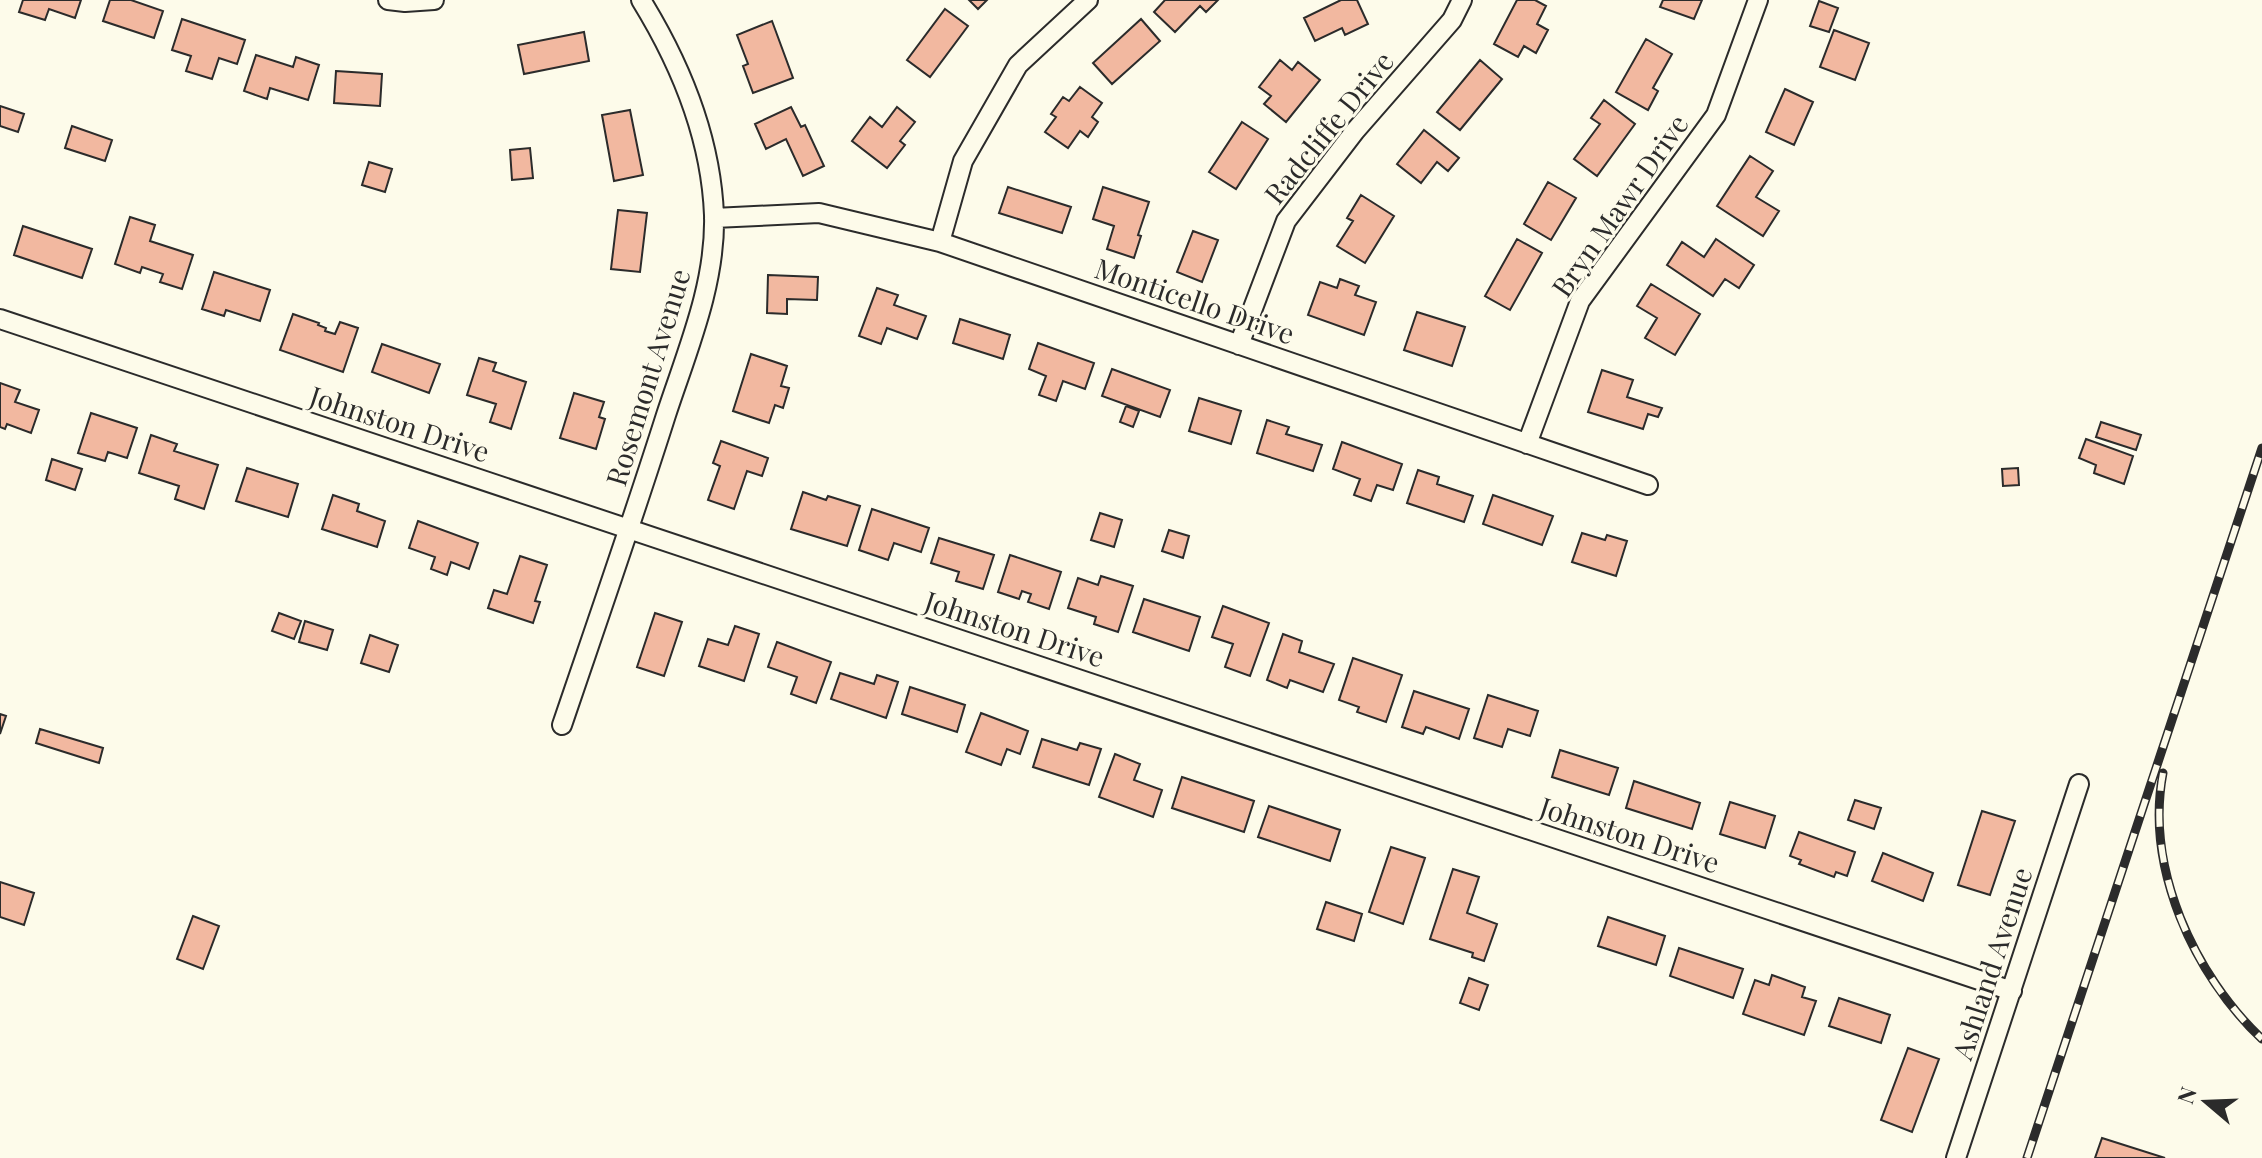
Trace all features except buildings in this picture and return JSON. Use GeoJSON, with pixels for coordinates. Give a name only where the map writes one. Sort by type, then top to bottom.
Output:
{"type":"FeatureCollection","features":[{"type":"Feature","properties":{"kind":"street"},"geometry":{"type":"LineString","coordinates":[[388,0],[434,0]]}},
{"type":"Feature","properties":{"kind":"street","name":"Rosemont Avenue"},"geometry":{"type":"LineString","coordinates":[[562,725],[703,303],[711,257],[714,218],[711,175],[683,79],[641,0]]}},
{"type":"Feature","properties":{"kind":"street"},"geometry":{"type":"LineString","coordinates":[[940,242],[963,161],[1018,65],[1088,0]]}},
{"type":"Feature","properties":{"kind":"street","name":"Radcliffe Drive"},"geometry":{"type":"LineString","coordinates":[[1239,345],[1286,221],[1355,131],[1452,20],[1462,0]]}},
{"type":"Feature","properties":{"kind":"street","name":"Bryn Mawr Drive"},"geometry":{"type":"LineString","coordinates":[[1527,444],[1580,301],[1716,115],[1758,0]]}},
{"type":"Feature","properties":{"kind":"street","name":"Monticello Drive"},"geometry":{"type":"LineString","coordinates":[[714,218],[819,213],[940,242],[1648,485]]}},
{"type":"Feature","properties":{"kind":"street","name":"Johnston Drive"},"geometry":{"type":"LineString","coordinates":[[0,319],[2012,991]]}},
{"type":"Feature","properties":{"kind":"street","name":"Ashland Avenue"},"geometry":{"type":"LineString","coordinates":[[1956,1158],[2079,784]]}},
{"type":"Feature","properties":{"kind":"railway"},"geometry":{"type":"LineString","coordinates":[[2027,1158],[2262,448]]}},
{"type":"Feature","properties":{"kind":"railway"},"geometry":{"type":"LineString","coordinates":[[2163,773],[2159,809],[2161,846],[2168,882],[2180,918],[2215,984],[2262,1039]]}}]}
